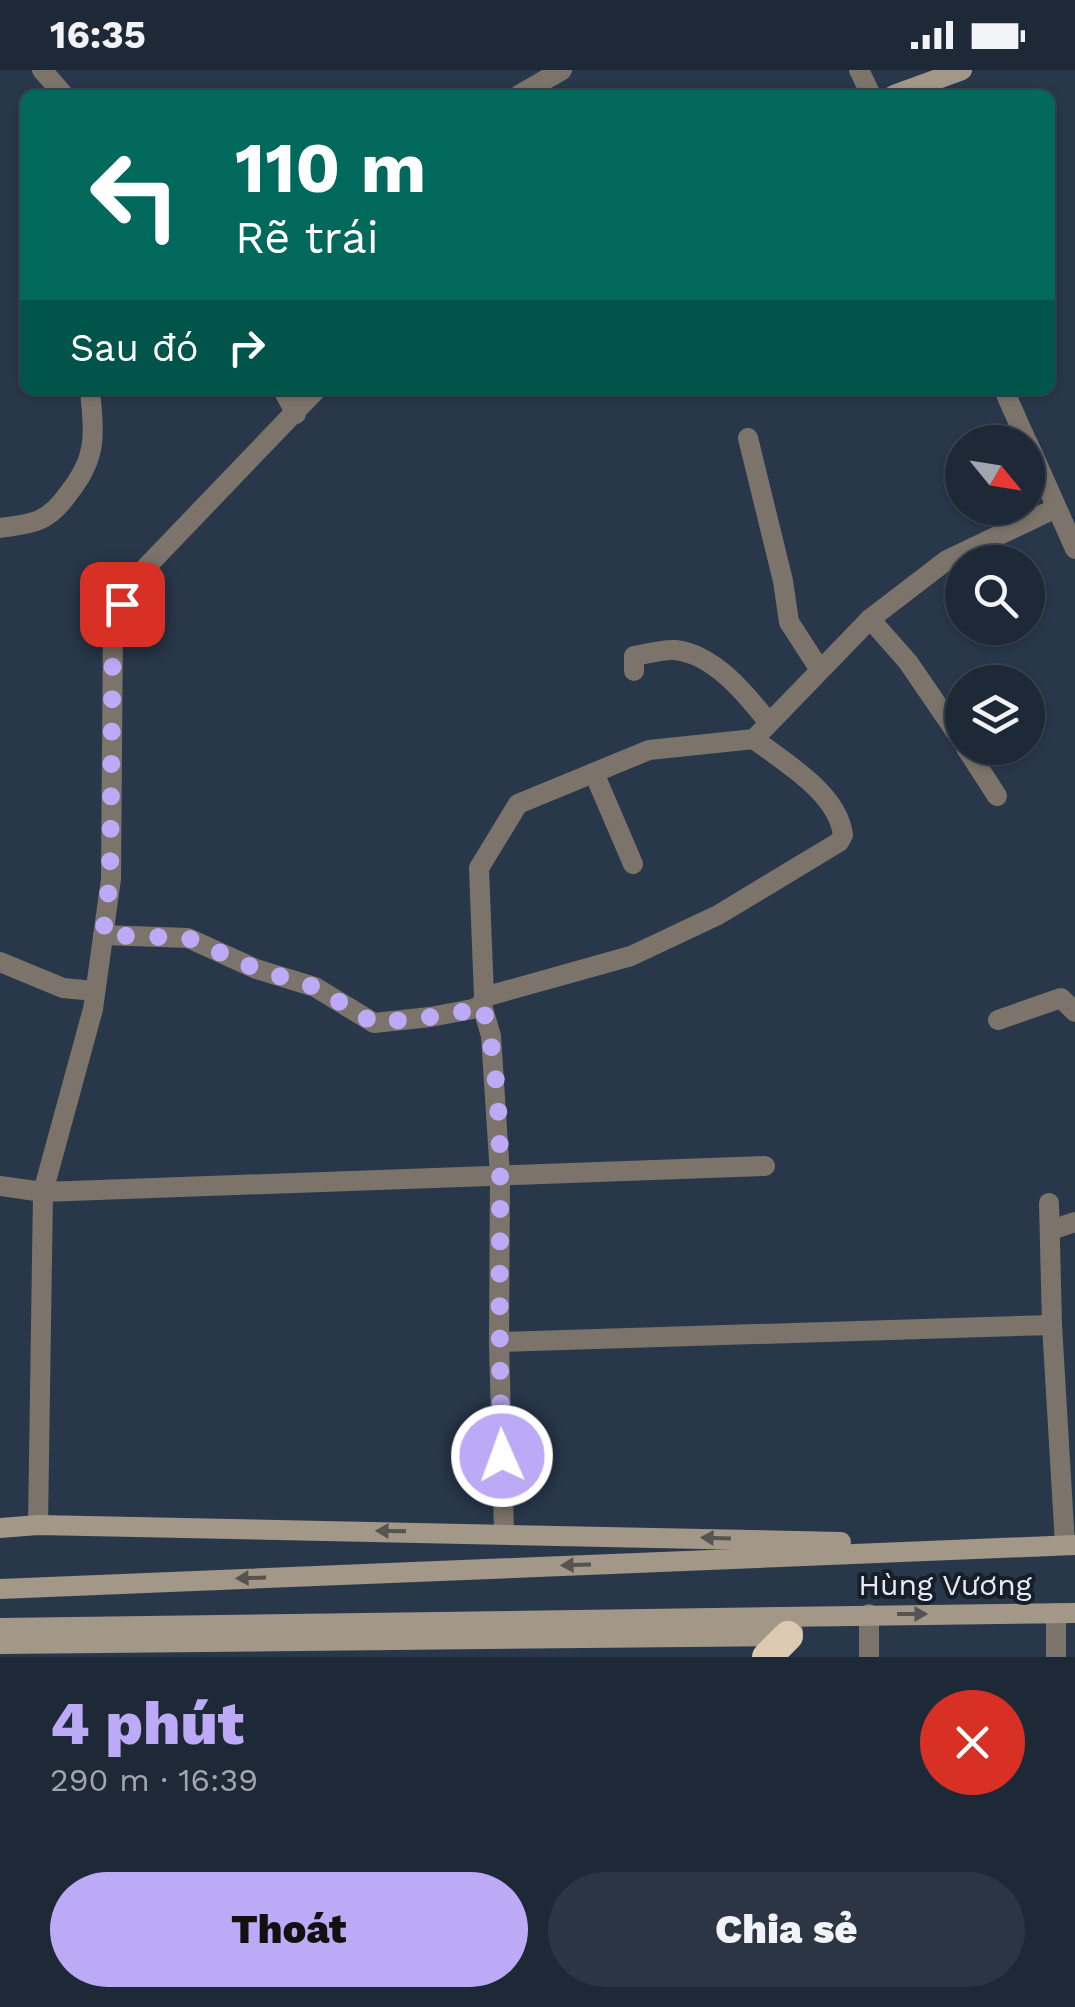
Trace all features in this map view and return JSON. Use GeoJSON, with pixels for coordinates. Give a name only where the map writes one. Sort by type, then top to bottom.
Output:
{"type":"FeatureCollection","features":[{"type":"Feature","properties":{"kind":"main road"},"geometry":{"type":"LineString","coordinates":[[908,90],[962,70]]}},
{"type":"Feature","properties":{"kind":"main road"},"geometry":{"type":"LineString","coordinates":[[0,1528],[38,1525],[504,1533],[1023,1546]]}},
{"type":"Feature","properties":{"kind":"main road","name":"Hùng Vương"},"geometry":{"type":"LineString","coordinates":[[1023,1546],[1070,1545]]}},
{"type":"Feature","properties":{"kind":"main road"},"geometry":{"type":"LineString","coordinates":[[9,1588],[1023,1546]]}},
{"type":"Feature","properties":{"kind":"main road","name":"Hùng Vương"},"geometry":{"type":"LineString","coordinates":[[9,1628],[1066,1613]]}},
{"type":"Feature","properties":{"kind":"main road"},"geometry":{"type":"LineString","coordinates":[[0,1644],[777,1646],[815,1615]]}},
{"type":"Feature","properties":{"kind":"street"},"geometry":{"type":"LineString","coordinates":[[42,70],[60,90]]}},
{"type":"Feature","properties":{"kind":"street"},"geometry":{"type":"LineString","coordinates":[[528,90],[562,70]]}},
{"type":"Feature","properties":{"kind":"street"},"geometry":{"type":"LineString","coordinates":[[0,528],[38,520],[59,505],[77,483],[89,464],[94,441],[90,395]]}},
{"type":"Feature","properties":{"kind":"street"},"geometry":{"type":"LineString","coordinates":[[286,395],[296,414]]}},
{"type":"Feature","properties":{"kind":"street"},"geometry":{"type":"LineString","coordinates":[[38,1525],[43,1192],[95,992],[110,879],[113,623],[130,584],[312,395]]}},
{"type":"Feature","properties":{"kind":"street"},"geometry":{"type":"LineString","coordinates":[[1006,395],[1019,425]]}},
{"type":"Feature","properties":{"kind":"street"},"geometry":{"type":"LineString","coordinates":[[748,438],[783,581],[788,622],[820,670]]}},
{"type":"Feature","properties":{"kind":"street"},"geometry":{"type":"LineString","coordinates":[[1045,483],[1075,549]]}},
{"type":"Feature","properties":{"kind":"street"},"geometry":{"type":"LineString","coordinates":[[504,1533],[498,1342],[500,1175],[491,1036],[483,1001],[479,868],[518,804],[648,750],[761,731],[870,619],[948,560],[1056,508]]}},
{"type":"Feature","properties":{"kind":"street"},"geometry":{"type":"LineString","coordinates":[[870,619],[908,662],[945,716]]}},
{"type":"Feature","properties":{"kind":"street"},"geometry":{"type":"LineString","coordinates":[[103,935],[188,938],[256,969],[315,987],[374,1023],[430,1017],[473,1010],[483,1001],[631,956],[718,914],[839,842],[842,826],[830,804],[761,731],[745,692],[702,658],[674,650],[634,656],[634,671]]}},
{"type":"Feature","properties":{"kind":"street"},"geometry":{"type":"LineString","coordinates":[[977,765],[997,796]]}},
{"type":"Feature","properties":{"kind":"street"},"geometry":{"type":"LineString","coordinates":[[594,772],[633,864]]}},
{"type":"Feature","properties":{"kind":"street"},"geometry":{"type":"LineString","coordinates":[[0,962],[63,988],[95,992]]}},
{"type":"Feature","properties":{"kind":"street"},"geometry":{"type":"LineString","coordinates":[[998,1020],[1061,998],[1075,1012]]}},
{"type":"Feature","properties":{"kind":"street"},"geometry":{"type":"LineString","coordinates":[[0,1186],[43,1192],[765,1166]]}},
{"type":"Feature","properties":{"kind":"street"},"geometry":{"type":"LineString","coordinates":[[1050,1204],[1052,1324],[1070,1545]]}},
{"type":"Feature","properties":{"kind":"street"},"geometry":{"type":"LineString","coordinates":[[1051,1230],[1075,1222]]}},
{"type":"Feature","properties":{"kind":"street"},"geometry":{"type":"LineString","coordinates":[[498,1342],[1052,1324]]}},
{"type":"Feature","properties":{"kind":"street"},"geometry":{"type":"LineString","coordinates":[[1056,1657],[1066,1613]]}},
{"type":"Feature","properties":{"kind":"street"},"geometry":{"type":"LineString","coordinates":[[869,1614],[869,1657]]}},
{"type":"Feature","properties":{"kind":"route"},"geometry":{"type":"LineString","coordinates":[[122,604],[113,623],[110,879],[103,935],[188,938],[256,969],[315,987],[374,1023],[473,1010],[482,1005],[491,1036],[500,1175],[498,1342],[502,1456]]}}]}
